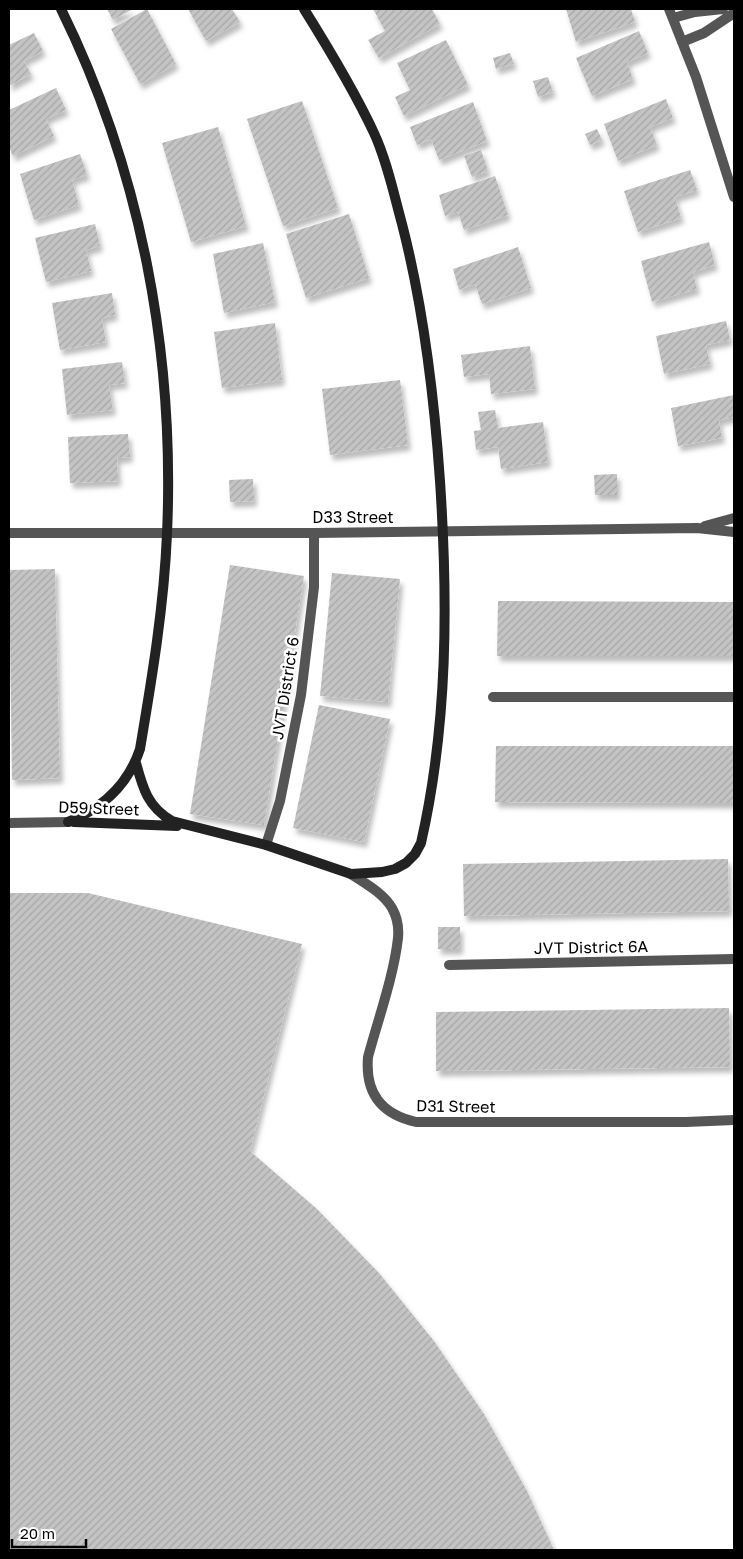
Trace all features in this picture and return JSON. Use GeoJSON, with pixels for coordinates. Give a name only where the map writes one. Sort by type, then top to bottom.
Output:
{"type":"FeatureCollection","features":[{"type":"Feature","properties":{"kind":"street"},"geometry":{"type":"LineString","coordinates":[[61,9],[86,64],[107,120],[125,175],[140,233],[152,290],[161,348],[167,407],[168,466],[167,534],[158,637],[140,749],[136,763],[119,789],[96,809],[68,822]]}},
{"type":"Feature","properties":{"kind":"street"},"geometry":{"type":"LineString","coordinates":[[136,763],[144,790],[160,814],[172,822],[266,845],[351,874],[382,872],[395,869],[406,863],[415,854],[421,843],[438,749],[443,700],[445,646],[443,532],[436,417],[429,360],[420,302],[408,246],[375,135],[339,67],[304,9]]}},
{"type":"Feature","properties":{"kind":"street"},"geometry":{"type":"LineString","coordinates":[[723,9],[671,13],[696,77],[734,197]]}},
{"type":"Feature","properties":{"kind":"street"},"geometry":{"type":"LineString","coordinates":[[682,42],[704,33],[734,13]]}},
{"type":"Feature","properties":{"kind":"street","name":"D33 Street"},"geometry":{"type":"LineString","coordinates":[[697,528],[734,518]]}},
{"type":"Feature","properties":{"kind":"street","name":"D33 Street"},"geometry":{"type":"LineString","coordinates":[[9,533],[314,533],[697,528],[734,532]]}},
{"type":"Feature","properties":{"kind":"street","name":"JVT District 6"},"geometry":{"type":"LineString","coordinates":[[266,845],[280,801],[301,694],[314,586],[314,533]]}},
{"type":"Feature","properties":{"kind":"street"},"geometry":{"type":"LineString","coordinates":[[493,697],[734,697]]}},
{"type":"Feature","properties":{"kind":"street","name":"D59 Street"},"geometry":{"type":"LineString","coordinates":[[9,823],[68,822],[188,826]]}},
{"type":"Feature","properties":{"kind":"street","name":"D31 Street"},"geometry":{"type":"LineString","coordinates":[[351,874],[377,891],[386,900],[398,922],[398,936],[393,964],[368,1057],[367,1070],[369,1083],[374,1095],[392,1114],[416,1122],[686,1122],[734,1120]]}},
{"type":"Feature","properties":{"kind":"street","name":"JVT District 6A"},"geometry":{"type":"LineString","coordinates":[[449,965],[734,959]]}},
{"type":"Feature","properties":{"kind":"building"},"geometry":{"type":"Polygon","coordinates":[[[107,9],[133,9],[113,20],[107,9]]]}},
{"type":"Feature","properties":{"kind":"building"},"geometry":{"type":"Polygon","coordinates":[[[147,9],[176,64],[140,84],[111,29],[147,9]]]}},
{"type":"Feature","properties":{"kind":"building"},"geometry":{"type":"Polygon","coordinates":[[[188,9],[232,9],[240,22],[206,41],[188,9]]]}},
{"type":"Feature","properties":{"kind":"building"},"geometry":{"type":"Polygon","coordinates":[[[373,9],[432,9],[440,24],[379,58],[368,40],[385,31],[373,9]]]}},
{"type":"Feature","properties":{"kind":"building"},"geometry":{"type":"Polygon","coordinates":[[[566,9],[631,9],[635,22],[576,42],[566,9]]]}},
{"type":"Feature","properties":{"kind":"building"},"geometry":{"type":"Polygon","coordinates":[[[639,31],[648,53],[627,62],[633,79],[592,96],[576,58],[639,31]]]}},
{"type":"Feature","properties":{"kind":"building"},"geometry":{"type":"Polygon","coordinates":[[[34,33],[43,51],[24,61],[31,74],[9,86],[9,45],[34,33]]]}},
{"type":"Feature","properties":{"kind":"building"},"geometry":{"type":"Polygon","coordinates":[[[446,40],[468,85],[404,116],[395,97],[410,90],[397,63],[446,40]]]}},
{"type":"Feature","properties":{"kind":"building"},"geometry":{"type":"Polygon","coordinates":[[[510,53],[514,64],[496,69],[493,58],[510,53]]]}},
{"type":"Feature","properties":{"kind":"building"},"geometry":{"type":"Polygon","coordinates":[[[548,77],[553,92],[538,97],[533,81],[548,77]]]}},
{"type":"Feature","properties":{"kind":"building"},"geometry":{"type":"Polygon","coordinates":[[[56,88],[66,110],[46,119],[54,136],[13,156],[9,147],[9,110],[56,88]]]}},
{"type":"Feature","properties":{"kind":"building"},"geometry":{"type":"Polygon","coordinates":[[[666,99],[673,118],[650,127],[657,145],[618,161],[604,124],[666,99]]]}},
{"type":"Feature","properties":{"kind":"building"},"geometry":{"type":"Polygon","coordinates":[[[302,101],[338,208],[283,226],[247,119],[302,101]]]}},
{"type":"Feature","properties":{"kind":"building"},"geometry":{"type":"Polygon","coordinates":[[[473,102],[487,141],[439,160],[431,139],[417,145],[410,127],[473,102]]]}},
{"type":"Feature","properties":{"kind":"building"},"geometry":{"type":"Polygon","coordinates":[[[218,127],[246,226],[191,242],[162,143],[218,127]]]}},
{"type":"Feature","properties":{"kind":"building"},"geometry":{"type":"Polygon","coordinates":[[[597,129],[602,140],[590,145],[585,134],[597,129]]]}},
{"type":"Feature","properties":{"kind":"building"},"geometry":{"type":"Polygon","coordinates":[[[481,150],[488,171],[472,177],[464,156],[481,150]]]}},
{"type":"Feature","properties":{"kind":"building"},"geometry":{"type":"Polygon","coordinates":[[[80,154],[87,175],[72,180],[79,205],[34,220],[20,174],[80,154]]]}},
{"type":"Feature","properties":{"kind":"building"},"geometry":{"type":"Polygon","coordinates":[[[690,170],[697,190],[675,197],[681,218],[638,232],[624,191],[690,170]]]}},
{"type":"Feature","properties":{"kind":"building"},"geometry":{"type":"Polygon","coordinates":[[[495,176],[508,215],[464,230],[458,212],[445,216],[439,195],[495,176]]]}},
{"type":"Feature","properties":{"kind":"building"},"geometry":{"type":"Polygon","coordinates":[[[349,214],[369,278],[306,298],[286,234],[349,214]]]}},
{"type":"Feature","properties":{"kind":"building"},"geometry":{"type":"Polygon","coordinates":[[[95,224],[100,246],[86,250],[91,271],[46,282],[35,238],[95,224]]]}},
{"type":"Feature","properties":{"kind":"building"},"geometry":{"type":"Polygon","coordinates":[[[709,242],[715,265],[693,272],[697,289],[652,302],[641,261],[709,242]]]}},
{"type":"Feature","properties":{"kind":"building"},"geometry":{"type":"Polygon","coordinates":[[[263,243],[275,302],[224,313],[213,254],[263,243]]]}},
{"type":"Feature","properties":{"kind":"building"},"geometry":{"type":"Polygon","coordinates":[[[518,247],[531,288],[482,304],[475,284],[459,290],[453,269],[518,247]]]}},
{"type":"Feature","properties":{"kind":"building"},"geometry":{"type":"Polygon","coordinates":[[[112,293],[115,315],[102,318],[106,342],[60,350],[52,303],[112,293]]]}},
{"type":"Feature","properties":{"kind":"building"},"geometry":{"type":"Polygon","coordinates":[[[726,321],[730,340],[706,345],[710,364],[664,374],[656,336],[726,321]]]}},
{"type":"Feature","properties":{"kind":"building"},"geometry":{"type":"Polygon","coordinates":[[[275,323],[282,380],[222,388],[214,332],[275,323]]]}},
{"type":"Feature","properties":{"kind":"building"},"geometry":{"type":"Polygon","coordinates":[[[530,346],[535,389],[491,394],[489,374],[464,377],[461,355],[530,346]]]}},
{"type":"Feature","properties":{"kind":"building"},"geometry":{"type":"Polygon","coordinates":[[[122,362],[125,383],[109,385],[113,410],[67,415],[62,369],[122,362]]]}},
{"type":"Feature","properties":{"kind":"building"},"geometry":{"type":"Polygon","coordinates":[[[400,380],[408,445],[330,455],[322,389],[400,380]]]}},
{"type":"Feature","properties":{"kind":"building"},"geometry":{"type":"Polygon","coordinates":[[[734,395],[734,417],[719,420],[722,438],[678,446],[671,408],[734,395]]]}},
{"type":"Feature","properties":{"kind":"building"},"geometry":{"type":"Polygon","coordinates":[[[495,410],[498,428],[543,422],[548,462],[501,469],[498,447],[476,450],[474,431],[481,430],[478,412],[495,410]]]}},
{"type":"Feature","properties":{"kind":"building"},"geometry":{"type":"Polygon","coordinates":[[[128,434],[130,457],[117,458],[118,481],[70,483],[68,437],[128,434]]]}},
{"type":"Feature","properties":{"kind":"building"},"geometry":{"type":"Polygon","coordinates":[[[617,474],[617,495],[595,495],[594,475],[617,474]]]}},
{"type":"Feature","properties":{"kind":"building"},"geometry":{"type":"Polygon","coordinates":[[[253,479],[254,501],[230,502],[229,480],[253,479]]]}},
{"type":"Feature","properties":{"kind":"building"},"geometry":{"type":"Polygon","coordinates":[[[230,565],[304,576],[264,825],[190,814],[230,565]]]}},
{"type":"Feature","properties":{"kind":"building"},"geometry":{"type":"Polygon","coordinates":[[[55,569],[60,778],[12,780],[9,570],[55,569]]]}},
{"type":"Feature","properties":{"kind":"building"},"geometry":{"type":"Polygon","coordinates":[[[332,573],[400,579],[388,702],[320,696],[332,573]]]}},
{"type":"Feature","properties":{"kind":"building"},"geometry":{"type":"Polygon","coordinates":[[[498,601],[734,602],[734,656],[497,656],[498,601]]]}},
{"type":"Feature","properties":{"kind":"building"},"geometry":{"type":"Polygon","coordinates":[[[319,705],[390,719],[364,842],[293,828],[319,705]]]}},
{"type":"Feature","properties":{"kind":"building"},"geometry":{"type":"Polygon","coordinates":[[[496,746],[734,746],[734,803],[495,802],[496,746]]]}},
{"type":"Feature","properties":{"kind":"building"},"geometry":{"type":"Polygon","coordinates":[[[728,859],[729,911],[464,916],[463,864],[728,859]]]}},
{"type":"Feature","properties":{"kind":"building"},"geometry":{"type":"Polygon","coordinates":[[[9,893],[88,893],[302,944],[250,1151],[317,1209],[379,1273],[434,1341],[484,1414],[527,1491],[554,1550],[9,1550],[9,893]]]}},
{"type":"Feature","properties":{"kind":"building"},"geometry":{"type":"Polygon","coordinates":[[[438,927],[460,927],[460,949],[438,949],[438,927]]]}},
{"type":"Feature","properties":{"kind":"building"},"geometry":{"type":"Polygon","coordinates":[[[729,1008],[730,1067],[436,1071],[436,1012],[729,1008]]]}}]}
